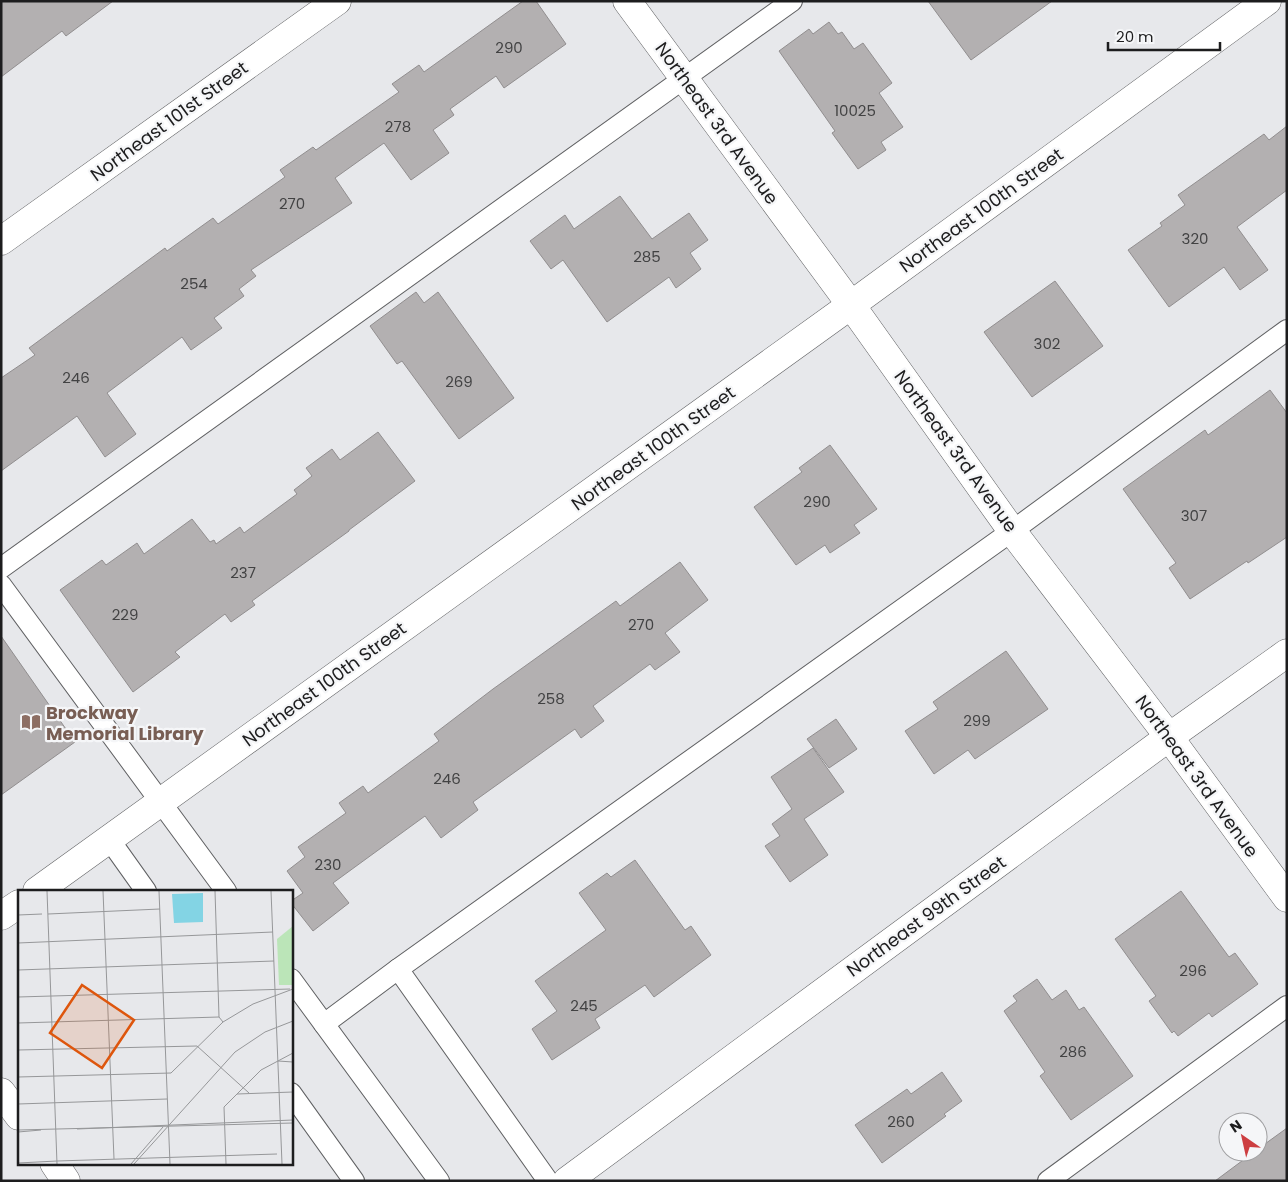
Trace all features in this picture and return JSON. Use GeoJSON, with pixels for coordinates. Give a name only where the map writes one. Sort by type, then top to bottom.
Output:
{"type":"FeatureCollection","features":[{"type":"Feature","properties":{"kind":"street","name":"Northeast 101st Street"},"geometry":{"type":"LineString","coordinates":[[1,241],[337,1]]}},
{"type":"Feature","properties":{"kind":"street","name":"Northeast 3rd Avenue"},"geometry":{"type":"LineString","coordinates":[[627,1],[852,305],[1012,531],[1169,737],[1287,898]]}},
{"type":"Feature","properties":{"kind":"street","name":"Northeast 100th Street"},"geometry":{"type":"LineString","coordinates":[[38,890],[852,305],[1266,1]]}},
{"type":"Feature","properties":{"kind":"street","name":"Northeast 99th Street"},"geometry":{"type":"LineString","coordinates":[[567,1181],[1169,737],[1287,653]]}},
{"type":"Feature","properties":{"kind":"street"},"geometry":{"type":"LineString","coordinates":[[1,916],[18,905]]}},
{"type":"Feature","properties":{"kind":"street"},"geometry":{"type":"LineString","coordinates":[[1,1092],[18,1115]]}},
{"type":"Feature","properties":{"kind":"street"},"geometry":{"type":"LineString","coordinates":[[55,1164],[66,1181]]}},
{"type":"Feature","properties":{"kind":"lane"},"geometry":{"type":"LineString","coordinates":[[1,568],[792,1]]}},
{"type":"Feature","properties":{"kind":"lane"},"geometry":{"type":"LineString","coordinates":[[324,1024],[398,969],[1012,531],[1287,330]]}},
{"type":"Feature","properties":{"kind":"lane"},"geometry":{"type":"LineString","coordinates":[[1,585],[225,890]]}},
{"type":"Feature","properties":{"kind":"lane"},"geometry":{"type":"LineString","coordinates":[[109,839],[145,890]]}},
{"type":"Feature","properties":{"kind":"lane"},"geometry":{"type":"LineString","coordinates":[[398,969],[548,1181]]}},
{"type":"Feature","properties":{"kind":"lane"},"geometry":{"type":"LineString","coordinates":[[292,980],[439,1181]]}},
{"type":"Feature","properties":{"kind":"lane"},"geometry":{"type":"LineString","coordinates":[[1048,1181],[1287,1006]]}},
{"type":"Feature","properties":{"kind":"lane"},"geometry":{"type":"LineString","coordinates":[[292,1095],[354,1181]]}},
{"type":"Feature","properties":{"kind":"building"},"geometry":{"type":"Polygon","coordinates":[[[1,1],[113,1],[66,36],[62,31],[1,77],[1,1]]]}},
{"type":"Feature","properties":{"kind":"building"},"geometry":{"type":"Polygon","coordinates":[[[523,1],[536,1],[566,44],[504,88],[496,76],[450,109],[454,115],[433,130],[449,153],[411,180],[384,143],[335,178],[352,203],[251,270],[256,276],[239,289],[244,296],[214,318],[222,328],[191,350],[182,337],[107,393],[136,434],[105,457],[77,416],[1,471],[1,378],[35,355],[29,348],[165,248],[167,251],[213,218],[218,224],[285,177],[280,170],[313,147],[316,150],[399,92],[392,84],[419,65],[424,72],[523,1]]]}},
{"type":"Feature","properties":{"kind":"building"},"geometry":{"type":"Polygon","coordinates":[[[928,1],[1052,1],[971,60],[928,1]]]}},
{"type":"Feature","properties":{"kind":"building"},"geometry":{"type":"Polygon","coordinates":[[[829,22],[838,34],[842,32],[854,49],[863,43],[892,83],[879,93],[903,127],[881,142],[886,150],[858,169],[832,133],[835,131],[779,51],[809,29],[813,34],[829,22]]]}},
{"type":"Feature","properties":{"kind":"building"},"geometry":{"type":"Polygon","coordinates":[[[1287,126],[1287,190],[1237,227],[1268,270],[1240,290],[1224,267],[1169,307],[1128,250],[1162,226],[1160,223],[1185,205],[1178,195],[1264,134],[1269,140],[1287,126]]]}},
{"type":"Feature","properties":{"kind":"building"},"geometry":{"type":"Polygon","coordinates":[[[620,196],[652,239],[689,213],[708,240],[690,253],[701,269],[676,288],[669,277],[607,322],[563,260],[551,269],[530,241],[565,215],[574,229],[620,196]]]}},
{"type":"Feature","properties":{"kind":"building"},"geometry":{"type":"Polygon","coordinates":[[[1055,281],[1103,346],[1032,397],[984,332],[1055,281]]]}},
{"type":"Feature","properties":{"kind":"building"},"geometry":{"type":"Polygon","coordinates":[[[416,292],[424,303],[438,292],[514,398],[459,439],[402,361],[397,364],[370,326],[416,292]]]}},
{"type":"Feature","properties":{"kind":"building"},"geometry":{"type":"Polygon","coordinates":[[[1270,390],[1287,413],[1287,537],[1190,599],[1169,568],[1176,563],[1123,489],[1205,430],[1208,435],[1270,390]]]}},
{"type":"Feature","properties":{"kind":"building"},"geometry":{"type":"Polygon","coordinates":[[[378,432],[415,481],[252,601],[255,605],[231,622],[225,614],[175,652],[180,657],[133,692],[60,590],[102,560],[106,565],[137,543],[144,554],[192,519],[210,542],[214,540],[216,544],[240,527],[244,533],[297,494],[294,490],[312,476],[306,468],[332,449],[340,460],[378,432]]]}},
{"type":"Feature","properties":{"kind":"building"},"geometry":{"type":"Polygon","coordinates":[[[830,445],[877,509],[854,525],[860,533],[830,553],[825,545],[796,565],[754,507],[802,472],[799,468],[830,445]]]}},
{"type":"Feature","properties":{"kind":"building"},"geometry":{"type":"Polygon","coordinates":[[[680,562],[708,600],[665,633],[680,652],[655,670],[650,664],[593,706],[604,721],[581,738],[575,729],[473,802],[478,810],[441,838],[425,816],[333,883],[349,903],[313,931],[292,904],[292,900],[303,893],[287,871],[305,857],[298,847],[346,813],[339,803],[363,786],[368,793],[439,741],[434,734],[493,689],[616,601],[620,606],[680,562]]]}},
{"type":"Feature","properties":{"kind":"building","name":"Brockway Memorial Library"},"geometry":{"type":"Polygon","coordinates":[[[1,636],[75,742],[1,795],[1,636]]]}},
{"type":"Feature","properties":{"kind":"building"},"geometry":{"type":"Polygon","coordinates":[[[1006,651],[1048,709],[975,759],[968,750],[934,774],[905,731],[938,709],[933,702],[1006,651]]]}},
{"type":"Feature","properties":{"kind":"building"},"geometry":{"type":"Polygon","coordinates":[[[836,719],[857,749],[829,768],[807,739],[836,719]]]}},
{"type":"Feature","properties":{"kind":"building"},"geometry":{"type":"Polygon","coordinates":[[[813,748],[844,792],[804,819],[828,855],[790,882],[765,846],[780,836],[772,824],[792,809],[771,777],[813,748]]]}},
{"type":"Feature","properties":{"kind":"building"},"geometry":{"type":"Polygon","coordinates":[[[635,860],[685,930],[691,926],[711,955],[654,997],[645,985],[595,1019],[600,1028],[552,1060],[532,1029],[557,1011],[535,981],[606,930],[579,893],[607,873],[611,877],[635,860]]]}},
{"type":"Feature","properties":{"kind":"building"},"geometry":{"type":"Polygon","coordinates":[[[1181,891],[1229,957],[1235,953],[1258,984],[1212,1017],[1209,1013],[1178,1036],[1174,1031],[1172,1033],[1149,1001],[1156,996],[1115,939],[1181,891]]]}},
{"type":"Feature","properties":{"kind":"building"},"geometry":{"type":"Polygon","coordinates":[[[1037,979],[1052,1000],[1066,990],[1079,1010],[1084,1007],[1133,1076],[1071,1120],[1040,1076],[1045,1072],[1004,1011],[1017,1001],[1013,996],[1037,979]]]}},
{"type":"Feature","properties":{"kind":"building"},"geometry":{"type":"Polygon","coordinates":[[[942,1072],[962,1101],[944,1114],[946,1116],[882,1163],[855,1125],[907,1089],[911,1094],[942,1072]]]}},
{"type":"Feature","properties":{"kind":"building"},"geometry":{"type":"Polygon","coordinates":[[[1287,1128],[1287,1181],[1215,1181],[1241,1162],[1268,1162],[1268,1142],[1287,1128]]]}},
{"type":"Feature","properties":{"kind":"place","name":"Brockway Memorial Library"},"geometry":{"type":"Point","coordinates":[31,722]}}]}
